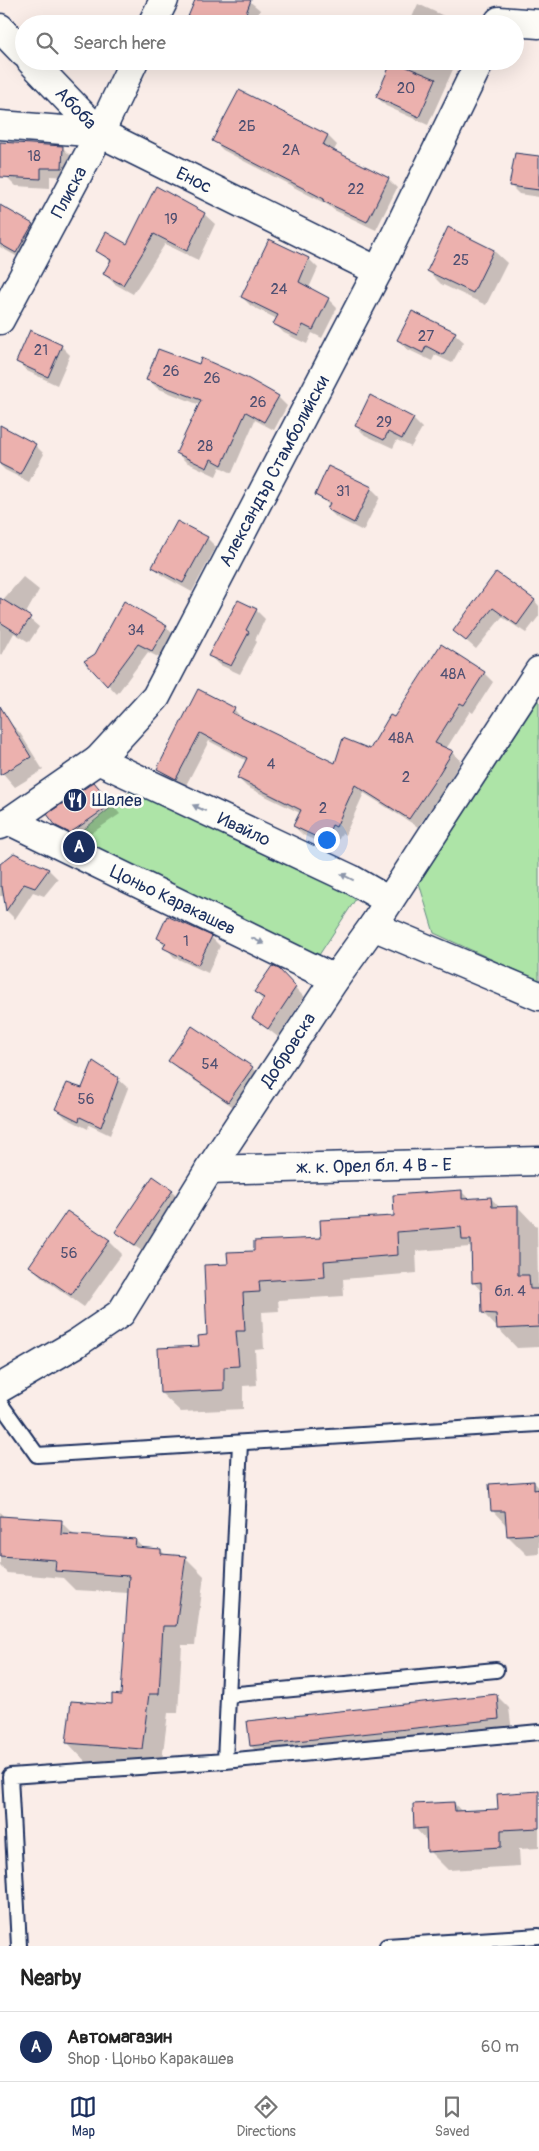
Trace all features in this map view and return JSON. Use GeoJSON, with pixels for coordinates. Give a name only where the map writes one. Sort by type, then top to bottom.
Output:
{"type":"FeatureCollection","features":[{"type":"Feature","properties":{"kind":"street"},"geometry":{"type":"LineString","coordinates":[[156,15],[164,0]]}},
{"type":"Feature","properties":{"kind":"street"},"geometry":{"type":"LineString","coordinates":[[524,20],[539,24]]}},
{"type":"Feature","properties":{"kind":"street"},"geometry":{"type":"LineString","coordinates":[[0,28],[15,44]]}},
{"type":"Feature","properties":{"kind":"street","name":"Абоба"},"geometry":{"type":"LineString","coordinates":[[40,70],[100,133]]}},
{"type":"Feature","properties":{"kind":"street","name":"Плиска"},"geometry":{"type":"LineString","coordinates":[[0,320],[100,133],[130,70]]}},
{"type":"Feature","properties":{"kind":"street","name":"Александър Стамболийски"},"geometry":{"type":"LineString","coordinates":[[5,823],[98,760],[156,697],[378,271],[476,70]]}},
{"type":"Feature","properties":{"kind":"street","name":"Енос"},"geometry":{"type":"LineString","coordinates":[[0,125],[100,133],[378,271]]}},
{"type":"Feature","properties":{"kind":"street","name":"Добровска"},"geometry":{"type":"LineString","coordinates":[[0,1388],[77,1343],[121,1313],[210,1170],[335,979],[373,926],[539,671]]}},
{"type":"Feature","properties":{"kind":"street","name":"Ивайло"},"geometry":{"type":"LineString","coordinates":[[98,760],[351,879],[389,901]]}},
{"type":"Feature","properties":{"kind":"street","name":"Цоньо Каракашев"},"geometry":{"type":"LineString","coordinates":[[5,823],[335,979]]}},
{"type":"Feature","properties":{"kind":"street"},"geometry":{"type":"LineString","coordinates":[[373,926],[539,996]]}},
{"type":"Feature","properties":{"kind":"street","name":"ж. к. Орел бл. 4 В - Е"},"geometry":{"type":"LineString","coordinates":[[210,1170],[539,1162]]}},
{"type":"Feature","properties":{"kind":"lane"},"geometry":{"type":"LineString","coordinates":[[0,1403],[37,1456],[539,1424]]}},
{"type":"Feature","properties":{"kind":"lane"},"geometry":{"type":"LineString","coordinates":[[225,1761],[240,1443]]}},
{"type":"Feature","properties":{"kind":"lane"},"geometry":{"type":"LineString","coordinates":[[228,1695],[496,1670]]}},
{"type":"Feature","properties":{"kind":"lane"},"geometry":{"type":"LineString","coordinates":[[19,1946],[10,1776],[225,1761],[539,1732]]}},
{"type":"Feature","properties":{"kind":"lane"},"geometry":{"type":"LineString","coordinates":[[387,1946],[532,1940]]}},
{"type":"Feature","properties":{"kind":"green space"},"geometry":{"type":"Polygon","coordinates":[[[539,699],[539,981],[434,933],[419,883],[539,699]]]}},
{"type":"Feature","properties":{"kind":"green space"},"geometry":{"type":"Polygon","coordinates":[[[135,788],[361,891],[319,955],[71,840],[135,788]]]}},
{"type":"Feature","properties":{"kind":"building"},"geometry":{"type":"Polygon","coordinates":[[[195,0],[251,0],[245,15],[189,15],[195,0]]]}},
{"type":"Feature","properties":{"kind":"building"},"geometry":{"type":"Polygon","coordinates":[[[388,70],[414,70],[436,79],[419,117],[376,97],[388,70]]]}},
{"type":"Feature","properties":{"kind":"building"},"geometry":{"type":"Polygon","coordinates":[[[239,90],[328,135],[323,145],[389,178],[367,222],[323,201],[324,199],[212,141],[239,90]]]}},
{"type":"Feature","properties":{"kind":"building"},"geometry":{"type":"Polygon","coordinates":[[[0,142],[63,146],[62,168],[41,168],[41,179],[0,177],[0,142]]]}},
{"type":"Feature","properties":{"kind":"building"},"geometry":{"type":"Polygon","coordinates":[[[515,153],[539,156],[539,190],[509,186],[515,153]]]}},
{"type":"Feature","properties":{"kind":"building"},"geometry":{"type":"Polygon","coordinates":[[[156,186],[205,213],[187,251],[154,234],[123,285],[103,274],[111,260],[96,251],[106,232],[127,244],[156,186]]]}},
{"type":"Feature","properties":{"kind":"building"},"geometry":{"type":"Polygon","coordinates":[[[0,205],[33,224],[16,253],[0,244],[0,205]]]}},
{"type":"Feature","properties":{"kind":"building"},"geometry":{"type":"Polygon","coordinates":[[[448,227],[494,250],[473,293],[427,271],[448,227]]]}},
{"type":"Feature","properties":{"kind":"building"},"geometry":{"type":"Polygon","coordinates":[[[269,239],[309,258],[299,282],[329,298],[313,330],[303,325],[298,336],[273,324],[278,315],[241,297],[269,239]]]}},
{"type":"Feature","properties":{"kind":"building"},"geometry":{"type":"Polygon","coordinates":[[[412,311],[456,332],[443,355],[426,346],[423,353],[397,340],[412,311]]]}},
{"type":"Feature","properties":{"kind":"building"},"geometry":{"type":"Polygon","coordinates":[[[30,330],[62,345],[48,377],[16,362],[30,330]]]}},
{"type":"Feature","properties":{"kind":"building"},"geometry":{"type":"Polygon","coordinates":[[[158,349],[199,364],[201,358],[249,379],[279,396],[264,422],[246,412],[222,465],[211,459],[207,468],[176,453],[201,400],[146,380],[158,349]]]}},
{"type":"Feature","properties":{"kind":"building"},"geometry":{"type":"Polygon","coordinates":[[[370,395],[414,418],[402,439],[388,432],[384,440],[355,426],[370,395]]]}},
{"type":"Feature","properties":{"kind":"building"},"geometry":{"type":"Polygon","coordinates":[[[0,425],[36,444],[20,474],[0,464],[0,425]]]}},
{"type":"Feature","properties":{"kind":"building"},"geometry":{"type":"Polygon","coordinates":[[[328,466],[372,487],[354,523],[327,509],[330,503],[315,495],[328,466]]]}},
{"type":"Feature","properties":{"kind":"building"},"geometry":{"type":"Polygon","coordinates":[[[177,521],[208,537],[183,583],[152,567],[177,521]]]}},
{"type":"Feature","properties":{"kind":"building"},"geometry":{"type":"Polygon","coordinates":[[[496,572],[535,600],[517,625],[493,608],[466,641],[453,631],[496,572]]]}},
{"type":"Feature","properties":{"kind":"building"},"geometry":{"type":"Polygon","coordinates":[[[0,598],[31,617],[19,634],[0,622],[0,598]]]}},
{"type":"Feature","properties":{"kind":"building"},"geometry":{"type":"Polygon","coordinates":[[[238,600],[257,609],[246,630],[249,632],[231,666],[208,656],[238,600]]]}},
{"type":"Feature","properties":{"kind":"building"},"geometry":{"type":"Polygon","coordinates":[[[124,601],[167,626],[152,651],[138,644],[107,686],[84,661],[95,654],[124,601]]]}},
{"type":"Feature","properties":{"kind":"building"},"geometry":{"type":"Polygon","coordinates":[[[441,644],[485,672],[464,705],[460,703],[435,743],[453,751],[409,819],[355,785],[336,827],[332,825],[325,841],[293,826],[301,810],[237,778],[247,758],[200,733],[176,779],[157,769],[198,689],[235,708],[232,713],[335,763],[343,738],[370,749],[390,715],[394,717],[441,644]]]}},
{"type":"Feature","properties":{"kind":"building"},"geometry":{"type":"Polygon","coordinates":[[[0,706],[31,757],[0,775],[0,706]]]}},
{"type":"Feature","properties":{"kind":"building"},"geometry":{"type":"Polygon","coordinates":[[[94,782],[112,804],[70,833],[56,826],[47,814],[94,782]]]}},
{"type":"Feature","properties":{"kind":"building"},"geometry":{"type":"Polygon","coordinates":[[[14,853],[49,869],[35,888],[24,884],[6,911],[2,886],[0,886],[0,864],[14,853]]]}},
{"type":"Feature","properties":{"kind":"building"},"geometry":{"type":"Polygon","coordinates":[[[167,916],[212,936],[198,965],[163,948],[166,943],[157,938],[167,916]]]}},
{"type":"Feature","properties":{"kind":"building"},"geometry":{"type":"Polygon","coordinates":[[[272,966],[279,969],[296,987],[268,1029],[252,1018],[264,998],[254,992],[272,966]]]}},
{"type":"Feature","properties":{"kind":"building"},"geometry":{"type":"Polygon","coordinates":[[[192,1026],[253,1067],[228,1102],[168,1061],[192,1026]]]}},
{"type":"Feature","properties":{"kind":"building"},"geometry":{"type":"Polygon","coordinates":[[[93,1061],[119,1078],[101,1127],[80,1117],[79,1121],[55,1109],[67,1083],[82,1088],[93,1061]]]}},
{"type":"Feature","properties":{"kind":"building"},"geometry":{"type":"Polygon","coordinates":[[[153,1176],[173,1190],[135,1245],[115,1232],[153,1176]]]}},
{"type":"Feature","properties":{"kind":"building"},"geometry":{"type":"Polygon","coordinates":[[[462,1190],[462,1199],[491,1197],[492,1207],[518,1206],[518,1275],[529,1275],[530,1289],[539,1289],[539,1327],[497,1329],[496,1314],[482,1313],[481,1282],[472,1283],[471,1240],[462,1240],[461,1227],[397,1232],[398,1255],[324,1261],[325,1277],[259,1281],[260,1292],[243,1293],[245,1331],[236,1331],[239,1366],[224,1367],[224,1390],[160,1393],[158,1348],[199,1346],[198,1336],[207,1335],[204,1265],[228,1264],[227,1252],[254,1251],[254,1241],[321,1238],[320,1220],[394,1216],[393,1195],[462,1190]]]}},
{"type":"Feature","properties":{"kind":"building"},"geometry":{"type":"Polygon","coordinates":[[[67,1211],[110,1240],[71,1295],[29,1266],[67,1211]]]}},
{"type":"Feature","properties":{"kind":"building"},"geometry":{"type":"Polygon","coordinates":[[[534,1481],[534,1490],[539,1489],[539,1534],[507,1536],[505,1511],[491,1511],[489,1484],[534,1481]]]}},
{"type":"Feature","properties":{"kind":"building"},"geometry":{"type":"Polygon","coordinates":[[[0,1516],[62,1520],[61,1534],[136,1539],[135,1547],[161,1549],[161,1554],[186,1556],[176,1626],[163,1626],[159,1694],[149,1694],[142,1749],[66,1743],[71,1701],[112,1704],[112,1694],[121,1695],[129,1576],[55,1571],[56,1560],[0,1556],[0,1516]]]}},
{"type":"Feature","properties":{"kind":"building"},"geometry":{"type":"Polygon","coordinates":[[[497,1694],[499,1719],[250,1746],[247,1721],[497,1694]]]}},
{"type":"Feature","properties":{"kind":"building"},"geometry":{"type":"Polygon","coordinates":[[[539,1791],[539,1828],[501,1830],[501,1847],[427,1852],[426,1828],[414,1829],[413,1804],[454,1802],[455,1811],[498,1809],[497,1794],[539,1791]]]}},
{"type":"Feature","properties":{"kind":"place","name":"Шалев"},"geometry":{"type":"Point","coordinates":[75,800]}},
{"type":"Feature","properties":{"kind":"place","name":"Автомагазин"},"geometry":{"type":"Point","coordinates":[79,847]}}]}
